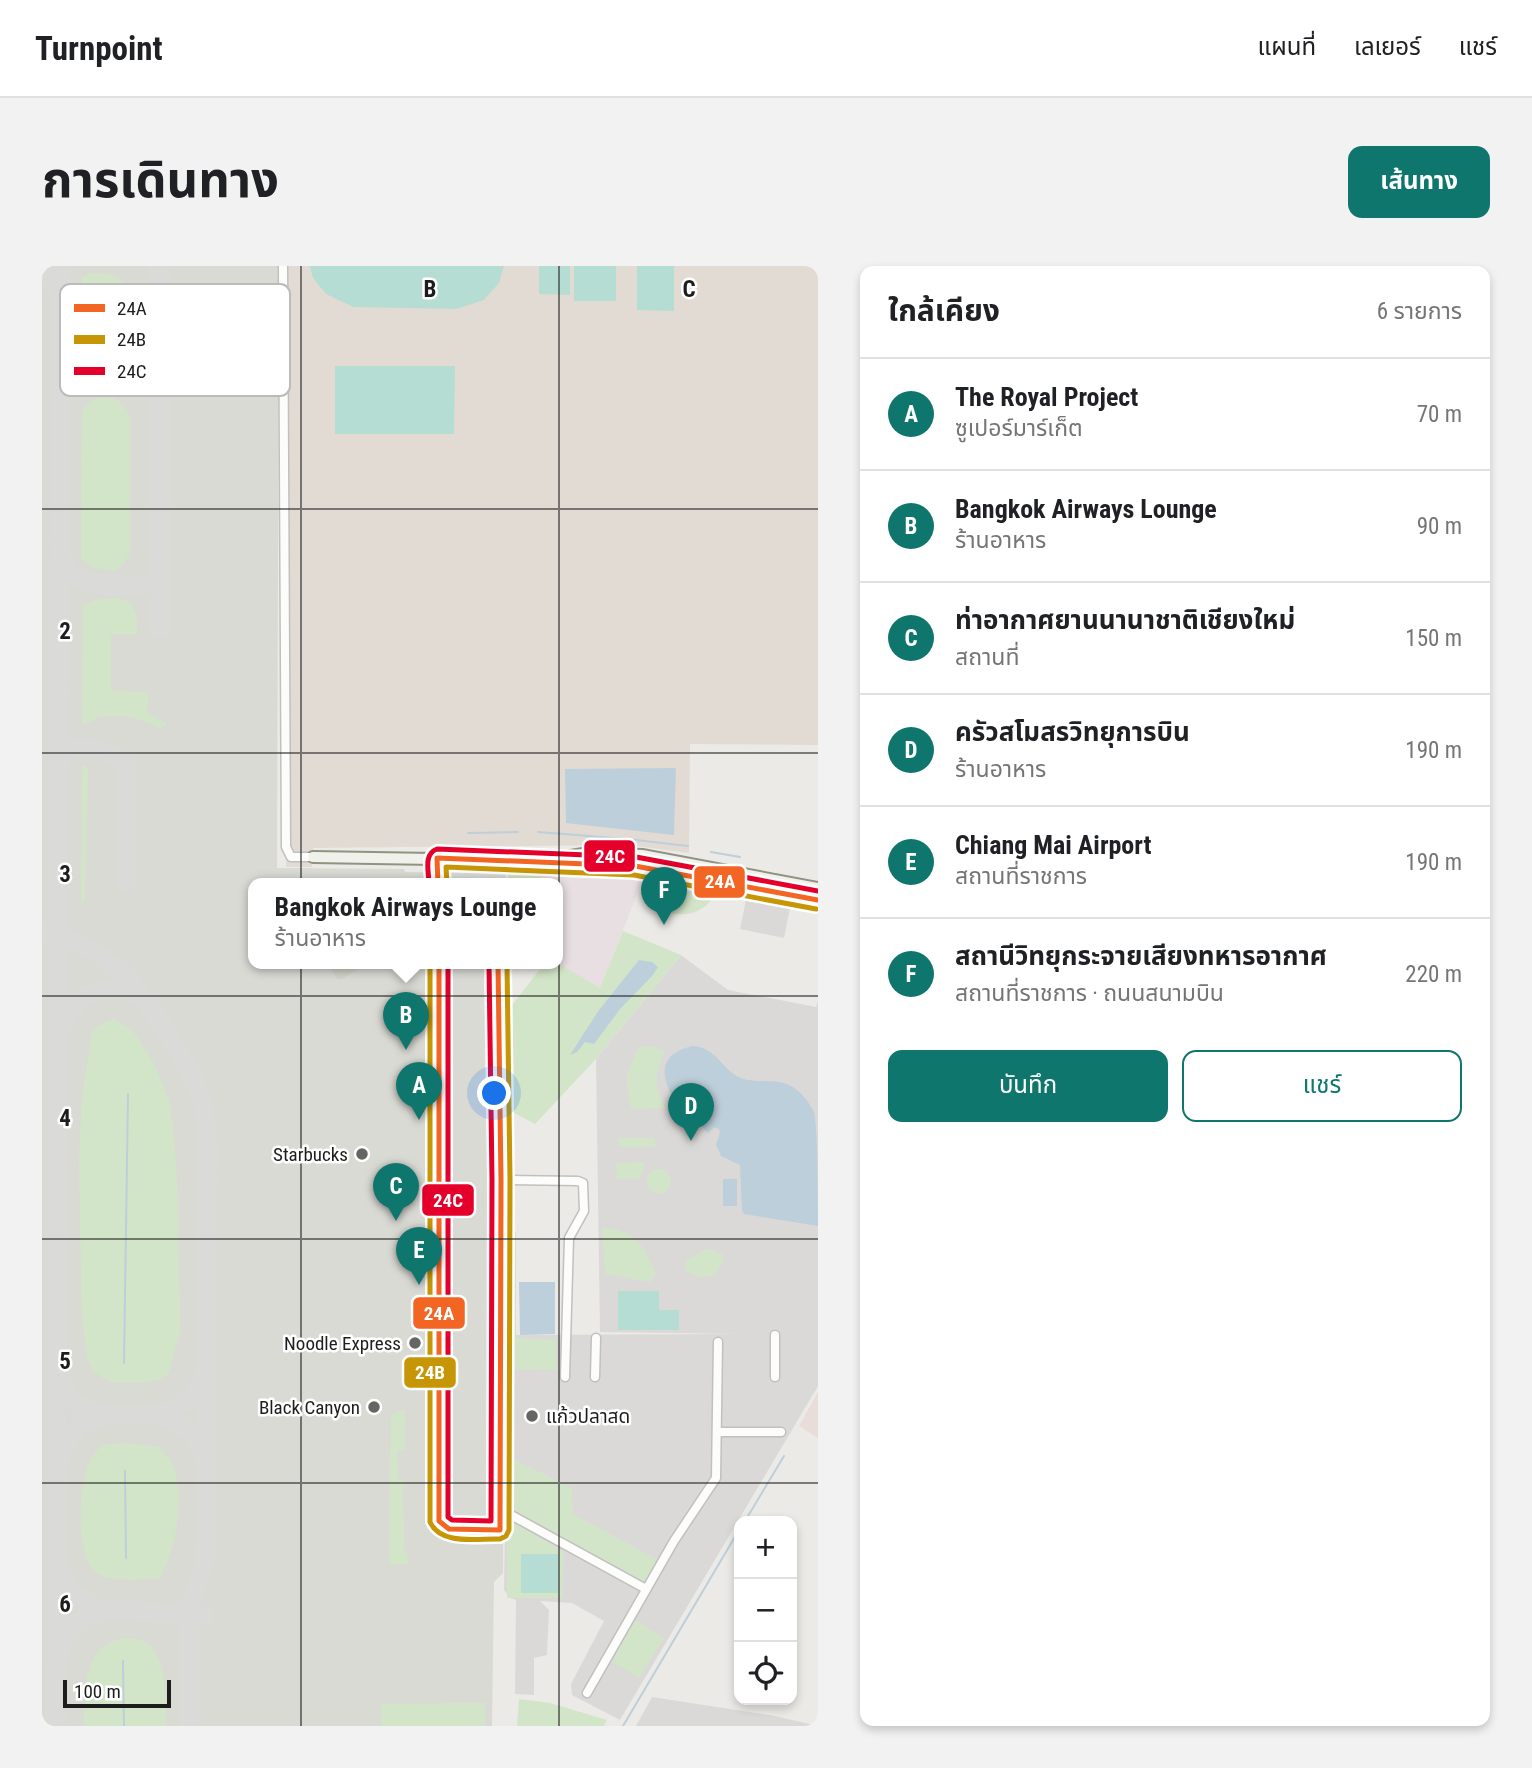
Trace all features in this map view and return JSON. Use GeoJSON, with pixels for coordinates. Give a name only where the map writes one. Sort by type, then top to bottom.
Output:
{"type":"FeatureCollection","features":[{"type":"Feature","properties":{"kind":"main road"},"geometry":{"type":"LineString","coordinates":[[550,861],[589,853],[623,853],[818,888]]}},
{"type":"Feature","properties":{"kind":"main road"},"geometry":{"type":"LineString","coordinates":[[313,857],[550,861],[653,869],[818,900]]}},
{"type":"Feature","properties":{"kind":"street"},"geometry":{"type":"LineString","coordinates":[[283,266],[283,284]]}},
{"type":"Feature","properties":{"kind":"street"},"geometry":{"type":"LineString","coordinates":[[284,396],[286,847],[291,857],[313,857]]}},
{"type":"Feature","properties":{"kind":"street"},"geometry":{"type":"LineString","coordinates":[[501,1180],[583,1183],[584,1211],[569,1238],[565,1377]]}},
{"type":"Feature","properties":{"kind":"street"},"geometry":{"type":"LineString","coordinates":[[775,1335],[775,1377]]}},
{"type":"Feature","properties":{"kind":"street"},"geometry":{"type":"LineString","coordinates":[[596,1338],[596,1377]]}},
{"type":"Feature","properties":{"kind":"street"},"geometry":{"type":"LineString","coordinates":[[587,1693],[674,1541],[716,1478],[718,1342]]}},
{"type":"Feature","properties":{"kind":"street"},"geometry":{"type":"LineString","coordinates":[[717,1432],[780,1432]]}},
{"type":"Feature","properties":{"kind":"street"},"geometry":{"type":"LineString","coordinates":[[500,1509],[646,1589]]}},
{"type":"Feature","properties":{"kind":"shaded area"},"geometry":{"type":"Polygon","coordinates":[[[42,266],[279,266],[279,284],[60,284],[60,396],[279,396],[277,868],[506,873],[506,878],[248,878],[248,969],[505,969],[503,1573],[494,1582],[492,1726],[42,1726],[42,266]]]}},
{"type":"Feature","properties":{"kind":"shaded area"},"geometry":{"type":"Polygon","coordinates":[[[287,266],[818,266],[818,745],[690,744],[689,853],[627,845],[313,848],[312,867],[286,867],[287,396],[290,396],[290,284],[287,284],[287,266]]]}},
{"type":"Feature","properties":{"kind":"shaded area"},"geometry":{"type":"Polygon","coordinates":[[[310,266],[504,266],[499,283],[484,300],[456,309],[353,307],[326,294],[313,278],[310,266]]]}},
{"type":"Feature","properties":{"kind":"shaded area"},"geometry":{"type":"Polygon","coordinates":[[[539,266],[570,266],[570,295],[539,294],[539,266]]]}},
{"type":"Feature","properties":{"kind":"shaded area"},"geometry":{"type":"Polygon","coordinates":[[[574,266],[616,266],[616,301],[574,301],[574,266]]]}},
{"type":"Feature","properties":{"kind":"shaded area"},"geometry":{"type":"Polygon","coordinates":[[[637,266],[674,266],[674,311],[637,310],[637,266]]]}},
{"type":"Feature","properties":{"kind":"shaded area"},"geometry":{"type":"Polygon","coordinates":[[[335,366],[455,366],[454,434],[335,434],[335,366]]]}},
{"type":"Feature","properties":{"kind":"shaded area"},"geometry":{"type":"Polygon","coordinates":[[[676,768],[674,835],[566,823],[565,769],[676,768]]]}},
{"type":"Feature","properties":{"kind":"shaded area"},"geometry":{"type":"Polygon","coordinates":[[[542,873],[618,874],[643,879],[600,989],[563,966],[563,878],[542,878],[542,873]]]}},
{"type":"Feature","properties":{"kind":"shaded area"},"geometry":{"type":"Polygon","coordinates":[[[746,900],[790,908],[784,938],[740,929],[746,900]]]}},
{"type":"Feature","properties":{"kind":"shaded area"},"geometry":{"type":"Polygon","coordinates":[[[681,955],[728,990],[816,1007],[818,1001],[818,1386],[741,1516],[734,1516],[734,1528],[620,1720],[572,1695],[571,1684],[604,1621],[572,1603],[540,1601],[549,1610],[547,1655],[534,1658],[534,1695],[515,1694],[516,1600],[510,1598],[504,1590],[508,1335],[742,1334],[600,1332],[596,1059],[681,955]]]}},
{"type":"Feature","properties":{"kind":"shaded area"},"geometry":{"type":"Polygon","coordinates":[[[639,960],[652,962],[658,967],[620,1009],[594,1044],[585,1042],[577,1052],[570,1055],[599,1010],[639,960]]]}},
{"type":"Feature","properties":{"kind":"shaded area"},"geometry":{"type":"Polygon","coordinates":[[[331,969],[357,969],[342,979],[337,979],[331,969]]]}},
{"type":"Feature","properties":{"kind":"shaded area"},"geometry":{"type":"Polygon","coordinates":[[[693,1046],[709,1051],[728,1070],[741,1078],[777,1082],[793,1087],[809,1104],[814,1112],[816,1134],[818,1226],[744,1214],[740,1165],[721,1156],[716,1145],[719,1129],[714,1127],[708,1133],[699,1124],[704,1123],[704,1117],[690,1123],[666,1080],[668,1059],[677,1051],[693,1046]]]}},
{"type":"Feature","properties":{"kind":"shaded area"},"geometry":{"type":"Polygon","coordinates":[[[723,1179],[737,1179],[737,1206],[723,1206],[723,1179]]]}},
{"type":"Feature","properties":{"kind":"shaded area"},"geometry":{"type":"Polygon","coordinates":[[[519,1282],[555,1282],[555,1334],[520,1335],[519,1282]]]}},
{"type":"Feature","properties":{"kind":"shaded area"},"geometry":{"type":"Polygon","coordinates":[[[618,1291],[659,1291],[659,1310],[679,1310],[679,1330],[618,1330],[618,1291]]]}},
{"type":"Feature","properties":{"kind":"shaded area"},"geometry":{"type":"Polygon","coordinates":[[[818,1392],[818,1438],[799,1426],[818,1392]]]}},
{"type":"Feature","properties":{"kind":"shaded area"},"geometry":{"type":"Polygon","coordinates":[[[521,1554],[558,1554],[558,1593],[521,1593],[521,1554]]]}},
{"type":"Feature","properties":{"kind":"shaded area"},"geometry":{"type":"Polygon","coordinates":[[[652,1697],[775,1716],[818,1726],[636,1726],[652,1697]]]}},
{"type":"Feature","properties":{"kind":"green space"},"geometry":{"type":"Polygon","coordinates":[[[88,274],[103,274],[115,276],[124,284],[82,284],[82,277],[88,274]]]}},
{"type":"Feature","properties":{"kind":"green space"},"geometry":{"type":"Polygon","coordinates":[[[115,398],[130,417],[130,552],[124,564],[115,571],[93,568],[81,558],[82,413],[91,401],[115,398]]]}},
{"type":"Feature","properties":{"kind":"green space"},"geometry":{"type":"Polygon","coordinates":[[[115,598],[132,606],[136,615],[137,634],[111,634],[111,691],[148,692],[147,712],[167,724],[157,728],[144,721],[120,716],[104,716],[82,724],[83,606],[95,600],[115,598]]]}},
{"type":"Feature","properties":{"kind":"green space"},"geometry":{"type":"Polygon","coordinates":[[[86,766],[85,897],[81,902],[82,767],[86,766]]]}},
{"type":"Feature","properties":{"kind":"green space"},"geometry":{"type":"Polygon","coordinates":[[[508,873],[542,873],[542,878],[508,878],[508,873]]]}},
{"type":"Feature","properties":{"kind":"green space"},"geometry":{"type":"Polygon","coordinates":[[[644,878],[717,891],[709,903],[699,910],[675,914],[655,903],[644,878]]]}},
{"type":"Feature","properties":{"kind":"green space"},"geometry":{"type":"Polygon","coordinates":[[[623,931],[681,955],[596,1059],[535,1124],[507,1109],[505,1014],[540,969],[563,969],[563,966],[600,988],[623,931]]]}},
{"type":"Feature","properties":{"kind":"green space"},"geometry":{"type":"Polygon","coordinates":[[[115,1019],[133,1031],[153,1062],[169,1101],[173,1126],[178,1193],[180,1331],[169,1372],[162,1379],[144,1383],[116,1383],[93,1371],[87,1358],[82,1317],[79,1161],[82,1097],[92,1031],[115,1019]]]}},
{"type":"Feature","properties":{"kind":"green space"},"geometry":{"type":"Polygon","coordinates":[[[651,1046],[664,1051],[657,1080],[665,1108],[631,1109],[626,1076],[638,1048],[651,1046]]]}},
{"type":"Feature","properties":{"kind":"green space"},"geometry":{"type":"Polygon","coordinates":[[[619,1138],[655,1138],[655,1147],[619,1147],[619,1138]]]}},
{"type":"Feature","properties":{"kind":"green space"},"geometry":{"type":"Polygon","coordinates":[[[644,1162],[639,1179],[617,1179],[616,1163],[644,1162]]]}},
{"type":"Feature","properties":{"kind":"green space"},"geometry":{"type":"Polygon","coordinates":[[[659,1169],[670,1176],[671,1181],[664,1192],[659,1193],[648,1186],[647,1181],[654,1170],[659,1169]]]}},
{"type":"Feature","properties":{"kind":"green space"},"geometry":{"type":"Polygon","coordinates":[[[602,1227],[623,1232],[637,1241],[647,1254],[656,1274],[651,1282],[605,1274],[602,1227]]]}},
{"type":"Feature","properties":{"kind":"green space"},"geometry":{"type":"Polygon","coordinates":[[[508,1231],[516,1232],[516,1338],[556,1340],[556,1370],[508,1369],[508,1231]]]}},
{"type":"Feature","properties":{"kind":"green space"},"geometry":{"type":"Polygon","coordinates":[[[707,1249],[723,1254],[723,1263],[714,1275],[698,1278],[686,1270],[685,1261],[707,1249]]]}},
{"type":"Feature","properties":{"kind":"green space"},"geometry":{"type":"Polygon","coordinates":[[[405,1410],[405,1451],[397,1451],[398,1479],[405,1480],[404,1549],[408,1564],[389,1564],[391,1414],[405,1410]]]}},
{"type":"Feature","properties":{"kind":"green space"},"geometry":{"type":"Polygon","coordinates":[[[123,1443],[158,1447],[171,1462],[176,1476],[179,1506],[177,1522],[170,1554],[159,1578],[125,1579],[100,1575],[94,1571],[83,1547],[82,1492],[91,1460],[103,1446],[123,1443]]]}},
{"type":"Feature","properties":{"kind":"green space"},"geometry":{"type":"Polygon","coordinates":[[[507,1456],[572,1488],[573,1514],[658,1560],[645,1582],[507,1506],[507,1456]]]}},
{"type":"Feature","properties":{"kind":"green space"},"geometry":{"type":"Polygon","coordinates":[[[507,1518],[564,1552],[562,1598],[507,1598],[507,1518]]]}},
{"type":"Feature","properties":{"kind":"green space"},"geometry":{"type":"Polygon","coordinates":[[[635,1620],[664,1638],[639,1678],[612,1662],[635,1620]]]}},
{"type":"Feature","properties":{"kind":"green space"},"geometry":{"type":"Polygon","coordinates":[[[126,1638],[143,1641],[157,1656],[164,1679],[166,1726],[84,1726],[86,1684],[94,1659],[101,1649],[126,1638]]]}},
{"type":"Feature","properties":{"kind":"green space"},"geometry":{"type":"Polygon","coordinates":[[[519,1699],[550,1703],[607,1720],[604,1726],[517,1726],[519,1699]]]}},
{"type":"Feature","properties":{"kind":"green space"},"geometry":{"type":"Polygon","coordinates":[[[485,1703],[485,1726],[381,1726],[381,1704],[485,1703]]]}},
{"type":"Feature","properties":{"kind":"waterway"},"geometry":{"type":"LineString","coordinates":[[468,833],[518,832]]}},
{"type":"Feature","properties":{"kind":"waterway"},"geometry":{"type":"LineString","coordinates":[[538,832],[688,846]]}},
{"type":"Feature","properties":{"kind":"waterway"},"geometry":{"type":"LineString","coordinates":[[711,852],[740,857]]}},
{"type":"Feature","properties":{"kind":"waterway"},"geometry":{"type":"LineString","coordinates":[[124,1363],[128,1094]]}},
{"type":"Feature","properties":{"kind":"waterway"},"geometry":{"type":"LineString","coordinates":[[748,1516],[784,1456]]}},
{"type":"Feature","properties":{"kind":"waterway"},"geometry":{"type":"LineString","coordinates":[[125,1471],[126,1558]]}},
{"type":"Feature","properties":{"kind":"waterway"},"geometry":{"type":"LineString","coordinates":[[623,1726],[734,1538]]}},
{"type":"Feature","properties":{"kind":"waterway"},"geometry":{"type":"LineString","coordinates":[[123,1661],[124,1726]]}},
{"type":"Feature","properties":{"kind":"taxiway"},"geometry":{"type":"LineString","coordinates":[[56,1726],[60,266]]}},
{"type":"Feature","properties":{"kind":"taxiway"},"geometry":{"type":"LineString","coordinates":[[157,266],[160,284]]}},
{"type":"Feature","properties":{"kind":"taxiway"},"geometry":{"type":"LineString","coordinates":[[42,269],[60,296]]}},
{"type":"Feature","properties":{"kind":"taxiway"},"geometry":{"type":"LineString","coordinates":[[160,396],[160,629]]}},
{"type":"Feature","properties":{"kind":"taxiway"},"geometry":{"type":"LineString","coordinates":[[60,554],[66,567],[88,582],[117,586],[160,585]]}},
{"type":"Feature","properties":{"kind":"taxiway"},"geometry":{"type":"LineString","coordinates":[[60,761],[75,749],[93,748],[111,755],[126,767],[127,882]]}},
{"type":"Feature","properties":{"kind":"taxiway"},"geometry":{"type":"LineString","coordinates":[[42,932],[92,950],[128,979],[178,1051],[197,1087],[203,1105],[208,1143],[205,1562],[189,1609],[189,1726]]}},
{"type":"Feature","properties":{"kind":"taxiway"},"geometry":{"type":"LineString","coordinates":[[61,1030],[73,1007],[94,993],[118,990],[142,999]]}},
{"type":"Feature","properties":{"kind":"taxiway"},"geometry":{"type":"LineString","coordinates":[[60,1457],[74,1433],[91,1421],[111,1416],[173,1410],[190,1398],[204,1374]]}},
{"type":"Feature","properties":{"kind":"taxiway"},"geometry":{"type":"LineString","coordinates":[[61,1380],[67,1395],[78,1405],[106,1415]]}},
{"type":"Feature","properties":{"kind":"taxiway"},"geometry":{"type":"LineString","coordinates":[[156,1415],[186,1429],[197,1441],[204,1457]]}},
{"type":"Feature","properties":{"kind":"taxiway"},"geometry":{"type":"LineString","coordinates":[[59,1568],[70,1591],[94,1608],[205,1616]]}},
{"type":"Feature","properties":{"kind":"taxiway"},"geometry":{"type":"LineString","coordinates":[[59,1653],[70,1630],[76,1624],[106,1611]]}},
{"type":"Feature","properties":{"kind":"transit line","name":"24C"},"geometry":{"type":"LineString","coordinates":[[429,878],[428,859],[437,849],[636,857],[818,891]]}},
{"type":"Feature","properties":{"kind":"transit line","name":"24A"},"geometry":{"type":"LineString","coordinates":[[438,878],[437,858],[635,866],[818,900]]}},
{"type":"Feature","properties":{"kind":"transit line","name":"24B"},"geometry":{"type":"LineString","coordinates":[[447,878],[446,867],[634,875],[816,909]]}},
{"type":"Feature","properties":{"kind":"transit line","name":"24B"},"geometry":{"type":"LineString","coordinates":[[430,969],[430,1522],[442,1535],[471,1540],[500,1539],[506,1536],[509,1530],[510,1180],[507,969]]}},
{"type":"Feature","properties":{"kind":"transit line","name":"24A"},"geometry":{"type":"LineString","coordinates":[[439,969],[439,1521],[449,1529],[500,1530],[501,1180],[498,969]]}},
{"type":"Feature","properties":{"kind":"transit line","name":"24C"},"geometry":{"type":"LineString","coordinates":[[448,969],[448,1517],[452,1520],[491,1521],[492,1180],[489,969]]}},
{"type":"Feature","properties":{"kind":"place","name":"สถานีวิทยุกระจายเสียงทหารอากาศ"},"geometry":{"type":"Point","coordinates":[664,925]}},
{"type":"Feature","properties":{"kind":"place","name":"Bangkok Airways Lounge"},"geometry":{"type":"Point","coordinates":[406,1050]}},
{"type":"Feature","properties":{"kind":"place","name":"The Royal Project"},"geometry":{"type":"Point","coordinates":[419,1120]}},
{"type":"Feature","properties":{"kind":"place","name":"ครัวสโมสรวิทยุการบิน"},"geometry":{"type":"Point","coordinates":[691,1141]}},
{"type":"Feature","properties":{"kind":"place","name":"Starbucks"},"geometry":{"type":"Point","coordinates":[362,1154]}},
{"type":"Feature","properties":{"kind":"place","name":"ท่าอากาศยานนานาชาติเชียงใหม่"},"geometry":{"type":"Point","coordinates":[396,1221]}},
{"type":"Feature","properties":{"kind":"place","name":"Chiang Mai Airport"},"geometry":{"type":"Point","coordinates":[419,1285]}},
{"type":"Feature","properties":{"kind":"place","name":"Noodle Express"},"geometry":{"type":"Point","coordinates":[415,1343]}},
{"type":"Feature","properties":{"kind":"place","name":"Black Canyon"},"geometry":{"type":"Point","coordinates":[374,1407]}},
{"type":"Feature","properties":{"kind":"place","name":"แก้วปลาสด"},"geometry":{"type":"Point","coordinates":[532,1416]}}]}
